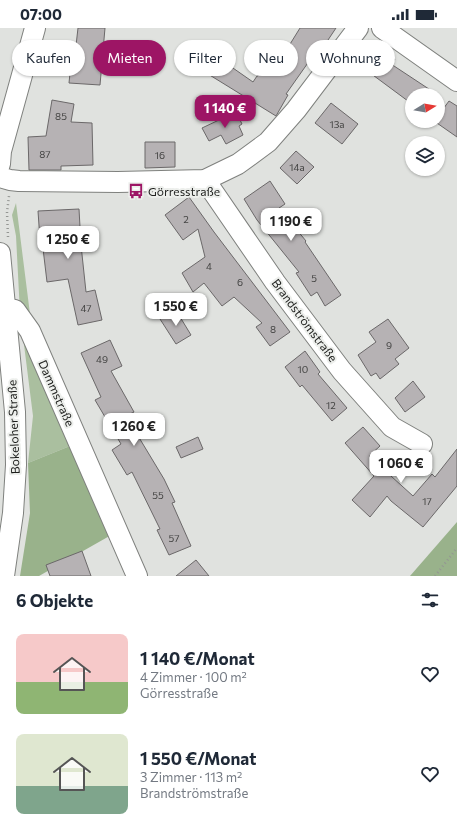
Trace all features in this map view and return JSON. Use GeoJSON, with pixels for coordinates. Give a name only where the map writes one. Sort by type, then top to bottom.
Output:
{"type":"FeatureCollection","features":[{"type":"Feature","properties":{"kind":"street"},"geometry":{"type":"LineString","coordinates":[[0,164],[1,151],[35,28]]}},
{"type":"Feature","properties":{"kind":"street"},"geometry":{"type":"LineString","coordinates":[[0,177],[19,181],[118,182],[205,180],[238,164],[268,142],[296,110],[358,28]]}},
{"type":"Feature","properties":{"kind":"street"},"geometry":{"type":"LineString","coordinates":[[382,28],[457,81]]}},
{"type":"Feature","properties":{"kind":"street","name":"Brandströmstraße"},"geometry":{"type":"LineString","coordinates":[[205,180],[276,282],[342,371],[392,427],[422,444]]}},
{"type":"Feature","properties":{"kind":"street","name":"Bokeloher Straße"},"geometry":{"type":"LineString","coordinates":[[0,254],[15,412],[16,465],[13,513],[4,576]]}},
{"type":"Feature","properties":{"kind":"street","name":"Dammstraße"},"geometry":{"type":"LineString","coordinates":[[5,308],[15,310],[30,331],[137,576]]}},
{"type":"Feature","properties":{"kind":"path"},"geometry":{"type":"LineString","coordinates":[[4,234],[8,229]]}},
{"type":"Feature","properties":{"kind":"path"},"geometry":{"type":"LineString","coordinates":[[435,576],[457,548]]}},
{"type":"Feature","properties":{"kind":"green space"},"geometry":{"type":"Polygon","coordinates":[[[16,203],[32,330],[75,444],[28,463],[33,416],[20,313],[16,236],[12,215],[16,203]]]}},
{"type":"Feature","properties":{"kind":"green space"},"geometry":{"type":"Polygon","coordinates":[[[75,444],[113,534],[39,576],[20,576],[30,513],[28,463],[75,444]]]}},
{"type":"Feature","properties":{"kind":"green space"},"geometry":{"type":"Polygon","coordinates":[[[457,522],[457,576],[410,576],[457,522]]]}},
{"type":"Feature","properties":{"kind":"building"},"geometry":{"type":"Polygon","coordinates":[[[78,28],[105,28],[104,40],[93,40],[93,76],[101,76],[100,85],[69,83],[70,76],[85,76],[85,40],[77,40],[78,28]]]}},
{"type":"Feature","properties":{"kind":"building"},"geometry":{"type":"Polygon","coordinates":[[[300,28],[336,28],[328,40],[306,40],[306,66],[286,94],[288,95],[276,116],[211,76],[236,76],[236,70],[253,82],[257,76],[298,76],[298,40],[293,40],[300,28]]]}},
{"type":"Feature","properties":{"kind":"building"},"geometry":{"type":"Polygon","coordinates":[[[395,67],[427,88],[405,88],[405,99],[374,76],[395,76],[395,67]]]}},
{"type":"Feature","properties":{"kind":"building"},"geometry":{"type":"Polygon","coordinates":[[[52,100],[74,104],[71,122],[92,123],[93,165],[61,166],[61,170],[29,170],[28,137],[46,136],[52,100]]]}},
{"type":"Feature","properties":{"kind":"building"},"geometry":{"type":"Polygon","coordinates":[[[449,101],[457,106],[457,137],[444,128],[445,106],[449,101]]]}},
{"type":"Feature","properties":{"kind":"building"},"geometry":{"type":"Polygon","coordinates":[[[331,103],[358,124],[342,144],[315,123],[331,103]]]}},
{"type":"Feature","properties":{"kind":"building"},"geometry":{"type":"Polygon","coordinates":[[[236,112],[242,124],[239,126],[243,135],[226,144],[221,135],[209,141],[202,128],[236,112]]]}},
{"type":"Feature","properties":{"kind":"building"},"geometry":{"type":"Polygon","coordinates":[[[145,142],[175,142],[175,167],[145,168],[145,142]]]}},
{"type":"Feature","properties":{"kind":"building"},"geometry":{"type":"Polygon","coordinates":[[[296,151],[314,167],[297,184],[280,168],[296,151]]]}},
{"type":"Feature","properties":{"kind":"building"},"geometry":{"type":"Polygon","coordinates":[[[270,181],[285,204],[279,208],[306,241],[305,242],[341,295],[325,306],[317,292],[311,296],[296,273],[299,272],[257,220],[244,199],[270,181]]]}},
{"type":"Feature","properties":{"kind":"building"},"geometry":{"type":"Polygon","coordinates":[[[189,197],[290,332],[270,346],[256,327],[262,323],[234,297],[222,306],[204,283],[193,292],[182,273],[205,257],[198,229],[183,240],[165,215],[189,197]]]}},
{"type":"Feature","properties":{"kind":"building"},"geometry":{"type":"Polygon","coordinates":[[[79,209],[86,292],[95,290],[102,320],[78,325],[68,279],[47,282],[42,240],[40,240],[38,211],[79,209]]]}},
{"type":"Feature","properties":{"kind":"building"},"geometry":{"type":"Polygon","coordinates":[[[172,312],[177,312],[191,335],[176,344],[160,319],[172,312]]]}},
{"type":"Feature","properties":{"kind":"building"},"geometry":{"type":"Polygon","coordinates":[[[388,319],[409,348],[395,359],[399,364],[380,379],[376,373],[371,376],[358,355],[376,342],[369,332],[388,319]]]}},
{"type":"Feature","properties":{"kind":"building"},"geometry":{"type":"Polygon","coordinates":[[[110,340],[122,366],[111,371],[134,412],[126,416],[164,479],[175,502],[172,503],[191,546],[169,555],[157,530],[160,529],[132,472],[127,475],[112,450],[121,444],[95,400],[101,397],[81,353],[110,340]]]}},
{"type":"Feature","properties":{"kind":"building"},"geometry":{"type":"Polygon","coordinates":[[[305,351],[320,372],[318,374],[347,408],[332,421],[302,385],[300,387],[285,367],[305,351]]]}},
{"type":"Feature","properties":{"kind":"building"},"geometry":{"type":"Polygon","coordinates":[[[413,381],[425,397],[405,412],[395,398],[413,381]]]}},
{"type":"Feature","properties":{"kind":"building"},"geometry":{"type":"Polygon","coordinates":[[[363,427],[380,446],[369,456],[413,496],[432,474],[435,477],[457,449],[457,486],[423,527],[387,496],[370,517],[352,500],[374,476],[345,443],[363,427]]]}},
{"type":"Feature","properties":{"kind":"building"},"geometry":{"type":"Polygon","coordinates":[[[198,437],[203,449],[181,458],[176,447],[198,437]]]}},
{"type":"Feature","properties":{"kind":"building"},"geometry":{"type":"Polygon","coordinates":[[[82,551],[91,576],[50,576],[46,565],[82,551]]]}},
{"type":"Feature","properties":{"kind":"building"},"geometry":{"type":"Polygon","coordinates":[[[196,560],[209,576],[176,576],[196,560]]]}},
{"type":"Feature","properties":{"kind":"place","name":"Görresstraße"},"geometry":{"type":"Point","coordinates":[136,191]}}]}
